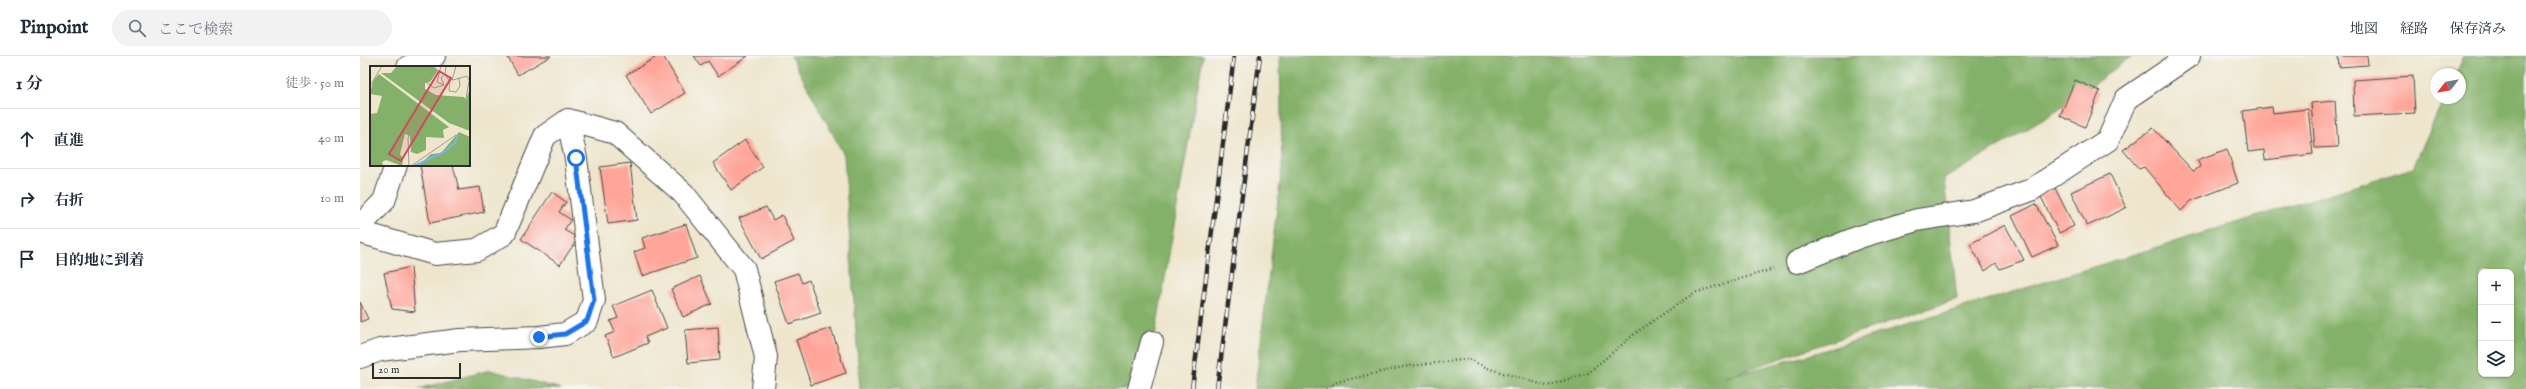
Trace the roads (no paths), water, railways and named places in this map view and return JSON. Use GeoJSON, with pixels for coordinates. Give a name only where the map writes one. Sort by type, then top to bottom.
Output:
{"type":"FeatureCollection","features":[{"type":"Feature","properties":{"kind":"street"},"geometry":{"type":"LineString","coordinates":[[400,56],[402,66]]}},
{"type":"Feature","properties":{"kind":"street"},"geometry":{"type":"LineString","coordinates":[[410,66],[434,56]]}},
{"type":"Feature","properties":{"kind":"street"},"geometry":{"type":"LineString","coordinates":[[1797,262],[1859,237],[1917,220],[1974,211],[2030,190],[2108,140],[2126,99],[2189,56]]}},
{"type":"Feature","properties":{"kind":"street"},"geometry":{"type":"LineString","coordinates":[[360,232],[435,254],[477,250],[504,234],[545,136],[568,120]]}},
{"type":"Feature","properties":{"kind":"street"},"geometry":{"type":"LineString","coordinates":[[360,357],[380,350],[460,340],[539,337],[565,334],[587,321],[594,300],[576,158],[568,120]]}},
{"type":"Feature","properties":{"kind":"street"},"geometry":{"type":"LineString","coordinates":[[568,120],[615,133],[683,193],[744,269],[766,357],[763,389]]}},
{"type":"Feature","properties":{"kind":"street"},"geometry":{"type":"LineString","coordinates":[[360,226],[384,201],[396,166]]}},
{"type":"Feature","properties":{"kind":"street"},"geometry":{"type":"LineString","coordinates":[[1139,389],[1152,342]]}},
{"type":"Feature","properties":{"kind":"railway"},"geometry":{"type":"LineString","coordinates":[[1192,389],[1234,56]]}},
{"type":"Feature","properties":{"kind":"railway"},"geometry":{"type":"LineString","coordinates":[[1217,389],[1260,56]]}}]}
